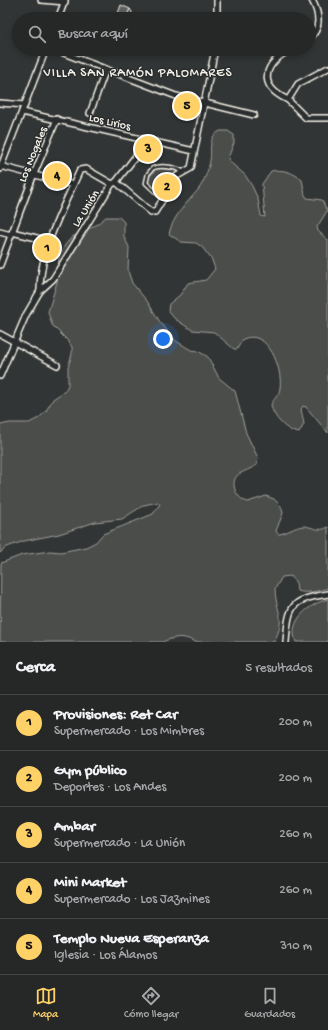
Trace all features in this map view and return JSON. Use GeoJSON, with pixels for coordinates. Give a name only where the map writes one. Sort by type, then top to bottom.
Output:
{"type":"FeatureCollection","features":[{"type":"Feature","properties":{"kind":"street"},"geometry":{"type":"LineString","coordinates":[[41,0],[65,1],[61,12]]}},
{"type":"Feature","properties":{"kind":"street"},"geometry":{"type":"LineString","coordinates":[[217,0],[217,12]]}},
{"type":"Feature","properties":{"kind":"street"},"geometry":{"type":"LineString","coordinates":[[312,0],[318,12],[318,22],[316,28]]}},
{"type":"Feature","properties":{"kind":"street"},"geometry":{"type":"LineString","coordinates":[[43,56],[0,167],[34,174],[73,185]]}},
{"type":"Feature","properties":{"kind":"street"},"geometry":{"type":"LineString","coordinates":[[72,56],[176,96],[254,115]]}},
{"type":"Feature","properties":{"kind":"street"},"geometry":{"type":"LineString","coordinates":[[40,291],[42,263],[49,242],[80,170],[83,168],[114,183],[150,212],[155,212],[177,176],[185,173],[191,168],[214,56]]}},
{"type":"Feature","properties":{"kind":"street"},"geometry":{"type":"LineString","coordinates":[[281,56],[270,64],[267,73],[270,87],[277,94],[288,100],[306,118],[328,118]]}},
{"type":"Feature","properties":{"kind":"street"},"geometry":{"type":"LineString","coordinates":[[288,100],[298,84],[328,68]]}},
{"type":"Feature","properties":{"kind":"street"},"geometry":{"type":"LineString","coordinates":[[90,113],[106,69]]}},
{"type":"Feature","properties":{"kind":"street"},"geometry":{"type":"LineString","coordinates":[[0,104],[25,105]]}},
{"type":"Feature","properties":{"kind":"street","name":"Los Lirios"},"geometry":{"type":"LineString","coordinates":[[22,112],[194,151]]}},
{"type":"Feature","properties":{"kind":"street","name":"Los Nogales"},"geometry":{"type":"LineString","coordinates":[[0,265],[34,174],[57,119]]}},
{"type":"Feature","properties":{"kind":"street","name":"La Unión"},"geometry":{"type":"LineString","coordinates":[[0,376],[14,342],[40,291],[53,279],[114,183],[148,140]]}},
{"type":"Feature","properties":{"kind":"street"},"geometry":{"type":"LineString","coordinates":[[0,232],[49,242]]}},
{"type":"Feature","properties":{"kind":"street"},"geometry":{"type":"LineString","coordinates":[[0,334],[57,365]]}},
{"type":"Feature","properties":{"kind":"street"},"geometry":{"type":"LineString","coordinates":[[286,642],[289,615],[293,606],[306,597],[328,594]]}},
{"type":"Feature","properties":{"kind":"lane"},"geometry":{"type":"LineString","coordinates":[[163,199],[146,183],[151,170],[159,166],[179,169],[185,173]]}},
{"type":"Feature","properties":{"kind":"shaded area"},"geometry":{"type":"Polygon","coordinates":[[[220,131],[228,131],[234,135],[234,143],[228,158],[230,162],[245,175],[252,186],[258,199],[261,216],[265,217],[262,184],[271,171],[275,170],[288,172],[299,177],[302,180],[307,198],[322,200],[327,211],[317,227],[318,231],[328,240],[328,433],[306,407],[303,406],[301,409],[304,424],[299,433],[289,429],[277,419],[271,405],[278,395],[280,388],[279,371],[272,352],[260,339],[252,337],[243,339],[237,349],[234,349],[214,332],[192,330],[175,319],[168,311],[169,304],[180,295],[188,283],[206,280],[215,269],[212,260],[202,247],[196,243],[181,242],[169,234],[177,216],[198,190],[204,180],[210,161],[212,140],[213,137],[220,131]]]}},
{"type":"Feature","properties":{"kind":"shaded area"},"geometry":{"type":"Polygon","coordinates":[[[157,168],[180,172],[170,180],[161,196],[147,183],[149,177],[157,168]]]}},
{"type":"Feature","properties":{"kind":"shaded area"},"geometry":{"type":"Polygon","coordinates":[[[106,217],[119,217],[124,222],[124,237],[129,247],[128,271],[132,283],[147,301],[160,322],[176,341],[191,350],[198,351],[208,357],[219,378],[235,391],[246,433],[258,458],[257,465],[236,477],[234,486],[237,494],[244,501],[248,502],[266,496],[274,499],[281,506],[283,513],[276,531],[278,534],[303,526],[319,529],[325,529],[328,527],[328,588],[317,591],[301,592],[297,591],[296,583],[290,576],[282,577],[275,589],[280,615],[280,626],[274,642],[195,642],[187,638],[179,638],[162,642],[0,642],[1,563],[22,555],[50,551],[61,552],[86,547],[96,542],[103,534],[153,514],[160,504],[158,502],[144,505],[122,519],[95,522],[59,534],[24,541],[7,547],[0,553],[0,425],[10,423],[29,423],[39,418],[46,411],[53,399],[65,391],[68,385],[68,367],[72,354],[72,347],[52,325],[48,312],[57,282],[59,257],[65,245],[72,237],[96,225],[106,217]]]}},
{"type":"Feature","properties":{"kind":"shaded area"},"geometry":{"type":"Polygon","coordinates":[[[328,599],[328,642],[296,642],[294,634],[297,620],[308,609],[321,601],[328,599]]]}},
{"type":"Feature","properties":{"kind":"building"},"geometry":{"type":"Polygon","coordinates":[[[121,5],[130,9],[128,12],[118,12],[121,5]]]}},
{"type":"Feature","properties":{"kind":"place","name":"Templo Nueva Esperanza"},"geometry":{"type":"Point","coordinates":[187,106]}},
{"type":"Feature","properties":{"kind":"place","name":"Ambar"},"geometry":{"type":"Point","coordinates":[148,149]}},
{"type":"Feature","properties":{"kind":"place","name":"Mini Market"},"geometry":{"type":"Point","coordinates":[57,176]}},
{"type":"Feature","properties":{"kind":"place","name":"Gym público"},"geometry":{"type":"Point","coordinates":[167,187]}},
{"type":"Feature","properties":{"kind":"place","name":"Provisiones: Ret Car"},"geometry":{"type":"Point","coordinates":[47,248]}},
{"type":"Feature","properties":{"kind":"district","name":"VILLA SAN RAMÓN PALOMARES"},"geometry":{"type":"Point","coordinates":[138,71]}}]}
